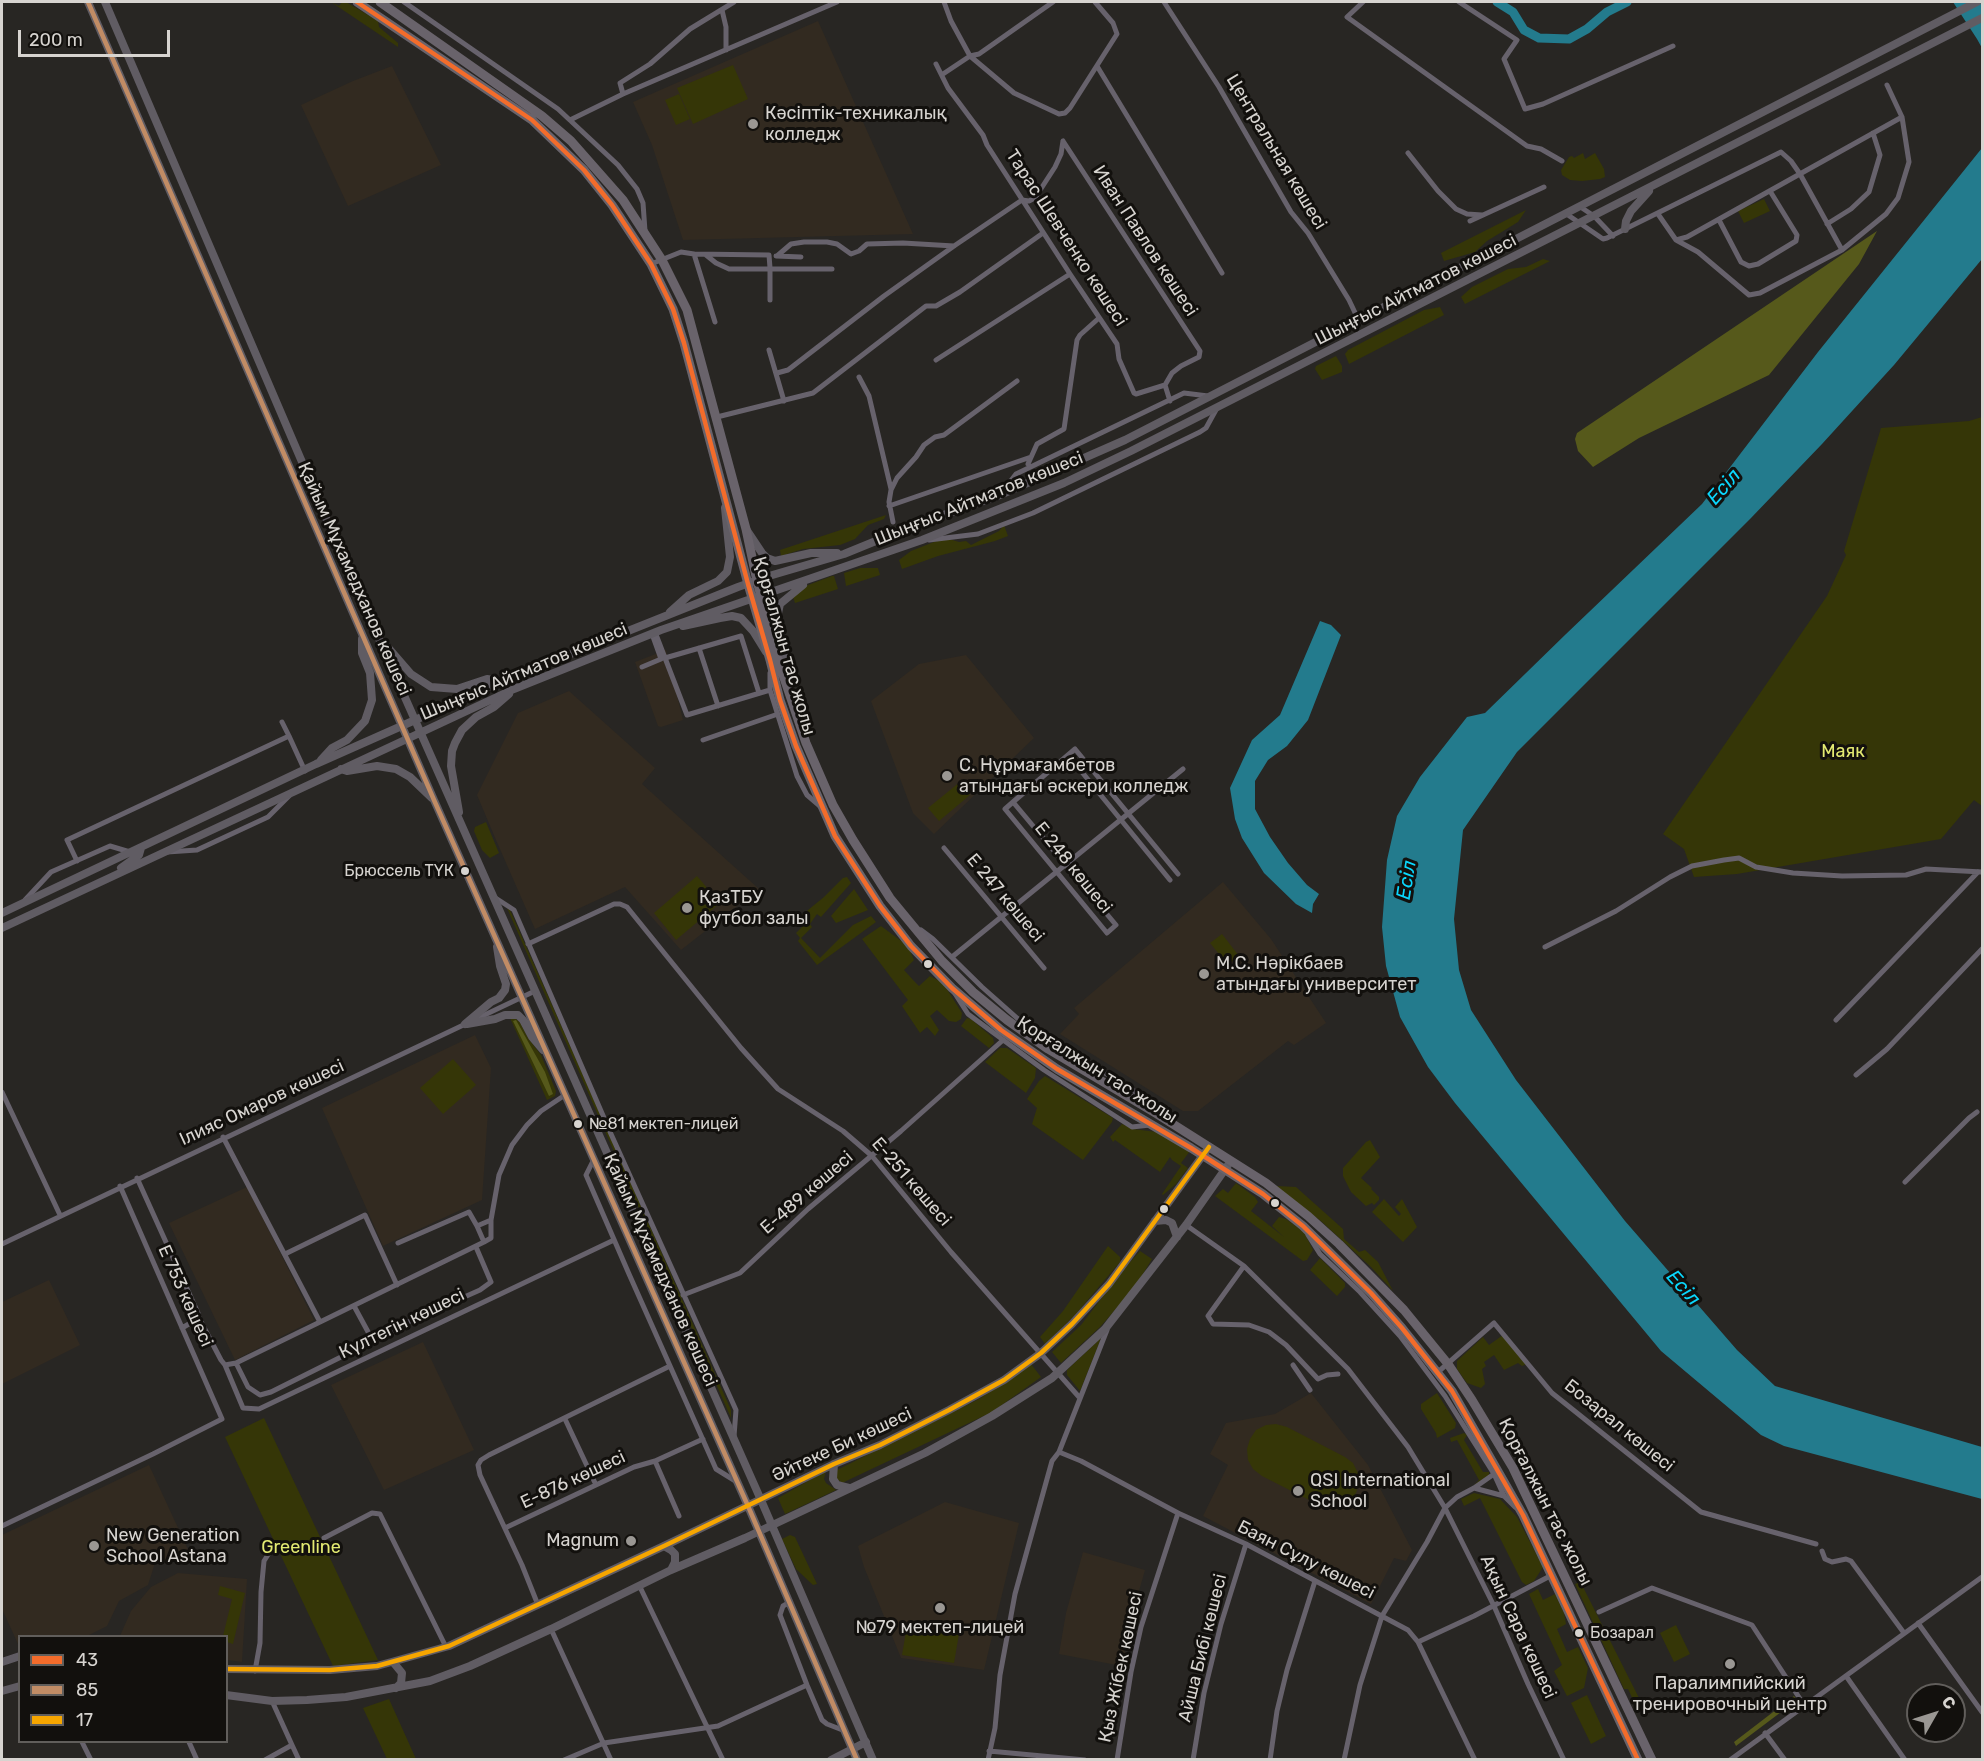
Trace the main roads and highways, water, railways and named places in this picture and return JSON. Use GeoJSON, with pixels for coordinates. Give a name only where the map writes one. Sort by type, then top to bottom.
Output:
{"type":"FeatureCollection","features":[{"type":"Feature","properties":{"kind":"main road","name":"Қайым Мұхамедханов көшесі"},"geometry":{"type":"LineString","coordinates":[[88,2],[434,800],[738,1482],[857,1760]]}},
{"type":"Feature","properties":{"kind":"main road","name":"Қайым Мұхамедханов көшесі"},"geometry":{"type":"LineString","coordinates":[[105,2],[377,635],[734,1438],[873,1760]]}},
{"type":"Feature","properties":{"kind":"main road","name":"Қорғалжын тас жолы"},"geometry":{"type":"LineString","coordinates":[[357,2],[532,120],[584,170],[612,204],[651,264],[673,309],[724,497],[806,743],[833,805],[880,884],[908,922],[942,961],[973,992],[1007,1020],[1048,1049],[1157,1114],[1228,1165],[1266,1183],[1339,1244],[1404,1310],[1448,1364],[1513,1468],[1652,1760]]}},
{"type":"Feature","properties":{"kind":"main road","name":"Қорғалжын тас жолы"},"geometry":{"type":"LineString","coordinates":[[380,2],[542,116],[571,141],[623,200],[645,233],[662,260],[687,310],[746,529],[752,582]]}},
{"type":"Feature","properties":{"kind":"main road","name":"Шыңғыс Айтматов көшесі"},"geometry":{"type":"LineString","coordinates":[[3,912],[316,764],[502,681],[752,582],[844,554],[915,525],[1000,495],[1125,440],[1977,2]]}},
{"type":"Feature","properties":{"kind":"main road","name":"Шыңғыс Айтматов көшесі"},"geometry":{"type":"LineString","coordinates":[[2,928],[514,689],[656,632],[922,540],[1064,483],[1217,408],[1983,18]]}},
{"type":"Feature","properties":{"kind":"main road"},"geometry":{"type":"LineString","coordinates":[[1625,229],[1631,211],[1654,186]]}},
{"type":"Feature","properties":{"kind":"main road"},"geometry":{"type":"LineString","coordinates":[[274,433],[288,427]]}},
{"type":"Feature","properties":{"kind":"main road"},"geometry":{"type":"LineString","coordinates":[[666,615],[689,596],[718,581],[727,572],[730,557],[724,497]]}},
{"type":"Feature","properties":{"kind":"main road"},"geometry":{"type":"LineString","coordinates":[[746,529],[762,553],[775,561],[811,553],[844,554]]}},
{"type":"Feature","properties":{"kind":"main road"},"geometry":{"type":"LineString","coordinates":[[788,685],[777,618],[780,604],[798,587],[820,576]]}},
{"type":"Feature","properties":{"kind":"main road","name":"Қорғалжын тас жолы"},"geometry":{"type":"LineString","coordinates":[[757,596],[780,700],[822,808],[836,836],[880,906],[911,946],[952,988],[1001,1030],[1057,1069],[1153,1125],[1206,1151]]}},
{"type":"Feature","properties":{"kind":"main road"},"geometry":{"type":"LineString","coordinates":[[656,632],[732,616],[741,618],[753,631],[770,660]]}},
{"type":"Feature","properties":{"kind":"main road"},"geometry":{"type":"LineString","coordinates":[[316,764],[332,748],[347,740],[365,721],[369,710],[372,700],[370,673],[362,653],[362,635]]}},
{"type":"Feature","properties":{"kind":"main road"},"geometry":{"type":"LineString","coordinates":[[377,635],[411,674],[430,687],[457,689],[487,679],[502,681]]}},
{"type":"Feature","properties":{"kind":"main road"},"geometry":{"type":"LineString","coordinates":[[463,828],[451,766],[452,750],[462,730],[514,689]]}},
{"type":"Feature","properties":{"kind":"main road"},"geometry":{"type":"LineString","coordinates":[[340,769],[347,771],[377,766],[396,769],[410,777],[434,800]]}},
{"type":"Feature","properties":{"kind":"main road"},"geometry":{"type":"LineString","coordinates":[[172,848],[174,838],[208,816]]}},
{"type":"Feature","properties":{"kind":"main road"},"geometry":{"type":"LineString","coordinates":[[111,877],[139,855],[141,848]]}},
{"type":"Feature","properties":{"kind":"main road"},"geometry":{"type":"LineString","coordinates":[[3,912],[11,924]]}},
{"type":"Feature","properties":{"kind":"main road"},"geometry":{"type":"LineString","coordinates":[[496,937],[500,966],[506,984],[505,990],[499,998],[465,1024],[505,1015],[518,1016],[524,1020],[532,1036],[549,1058]]}},
{"type":"Feature","properties":{"kind":"main road","name":"Әйтеке Би көшесі"},"geometry":{"type":"LineString","coordinates":[[228,1669],[330,1671],[377,1666],[446,1647],[834,1464],[880,1445],[949,1410],[1004,1380],[1041,1353],[1072,1324],[1109,1284],[1206,1151]]}},
{"type":"Feature","properties":{"kind":"main road"},"geometry":{"type":"LineString","coordinates":[[228,1695],[272,1701],[346,1697],[395,1689],[470,1666],[935,1448],[992,1416],[1058,1372],[1110,1324],[1186,1225],[1228,1165]]}},
{"type":"Feature","properties":{"kind":"main road","name":"Қорғалжын тас жолы"},"geometry":{"type":"LineString","coordinates":[[1228,1165],[1303,1226],[1371,1293],[1438,1372],[1463,1408],[1523,1515],[1638,1760]]}},
{"type":"Feature","properties":{"kind":"main road"},"geometry":{"type":"LineString","coordinates":[[1155,1221],[1166,1220],[1172,1223],[1177,1237]]}},
{"type":"Feature","properties":{"kind":"main road"},"geometry":{"type":"LineString","coordinates":[[834,1464],[832,1475],[834,1482],[849,1488]]}},
{"type":"Feature","properties":{"kind":"main road"},"geometry":{"type":"LineString","coordinates":[[664,1546],[675,1554],[672,1570]]}},
{"type":"Feature","properties":{"kind":"main road"},"geometry":{"type":"LineString","coordinates":[[1552,1575],[1562,1571]]}},
{"type":"Feature","properties":{"kind":"main road"},"geometry":{"type":"LineString","coordinates":[[2,1662],[18,1657]]}},
{"type":"Feature","properties":{"kind":"main road"},"geometry":{"type":"LineString","coordinates":[[393,1662],[402,1673],[401,1683],[395,1689]]}},
{"type":"Feature","properties":{"kind":"main road"},"geometry":{"type":"LineString","coordinates":[[2,1691],[18,1687]]}},
{"type":"Feature","properties":{"kind":"main road"},"geometry":{"type":"LineString","coordinates":[[831,1760],[866,1742]]}},
{"type":"Feature","properties":{"kind":"water"},"geometry":{"type":"Polygon","coordinates":[[[1953,2],[1982,2],[1982,48],[1977,39],[1953,2]]]}},
{"type":"Feature","properties":{"kind":"water","name":"Есіл"},"geometry":{"type":"Polygon","coordinates":[[[1982,148],[1982,259],[1894,365],[1822,444],[1517,752],[1463,830],[1454,919],[1459,970],[1471,1010],[1516,1080],[1625,1221],[1737,1350],[1775,1386],[1982,1447],[1982,1499],[1784,1446],[1761,1435],[1661,1351],[1455,1103],[1428,1067],[1400,1017],[1386,966],[1382,927],[1387,860],[1397,816],[1420,777],[1467,717],[1485,713],[1702,504],[1818,352],[1982,148]]]}},
{"type":"Feature","properties":{"kind":"water"},"geometry":{"type":"Polygon","coordinates":[[[1320,621],[1331,625],[1341,635],[1308,720],[1287,746],[1268,760],[1255,781],[1255,809],[1270,837],[1288,863],[1307,885],[1319,894],[1313,904],[1312,913],[1296,904],[1264,873],[1242,838],[1235,819],[1230,788],[1252,740],[1280,715],[1320,621]]]}},
{"type":"Feature","properties":{"kind":"waterway"},"geometry":{"type":"LineString","coordinates":[[1497,2],[1513,12],[1524,30],[1539,38],[1569,39],[1587,29],[1607,12],[1627,2]]}},
{"type":"Feature","properties":{"kind":"place","name":"Кәсіптік-техникалық колледж"},"geometry":{"type":"Point","coordinates":[753,124]}},
{"type":"Feature","properties":{"kind":"place","name":"С. Нұрмағамбетов атындағы әскери колледж"},"geometry":{"type":"Point","coordinates":[947,776]}},
{"type":"Feature","properties":{"kind":"place","name":"Брюссель ТҮК"},"geometry":{"type":"Point","coordinates":[465,871]}},
{"type":"Feature","properties":{"kind":"place","name":"ҚазТБУ футбол залы"},"geometry":{"type":"Point","coordinates":[687,908]}},
{"type":"Feature","properties":{"kind":"place","name":"М.С. Нәрікбаев атындағы университет"},"geometry":{"type":"Point","coordinates":[1204,974]}},
{"type":"Feature","properties":{"kind":"place","name":"№81 мектеп-лицей"},"geometry":{"type":"Point","coordinates":[578,1124]}},
{"type":"Feature","properties":{"kind":"place","name":"QSI International School"},"geometry":{"type":"Point","coordinates":[1298,1491]}},
{"type":"Feature","properties":{"kind":"place","name":"Magnum"},"geometry":{"type":"Point","coordinates":[631,1541]}},
{"type":"Feature","properties":{"kind":"place","name":"New Generation School Astana"},"geometry":{"type":"Point","coordinates":[94,1546]}},
{"type":"Feature","properties":{"kind":"place","name":"№79 мектеп-лицей"},"geometry":{"type":"Point","coordinates":[940,1608]}},
{"type":"Feature","properties":{"kind":"place","name":"Бозарал"},"geometry":{"type":"Point","coordinates":[1579,1633]}},
{"type":"Feature","properties":{"kind":"place","name":"Паралимпийский тренировочный центр"},"geometry":{"type":"Point","coordinates":[1730,1664]}},
{"type":"Feature","properties":{"kind":"park label","name":"Маяк"},"geometry":{"type":"Point","coordinates":[1843,752]}},
{"type":"Feature","properties":{"kind":"park label","name":"Greenline"},"geometry":{"type":"Point","coordinates":[301,1548]}}]}
